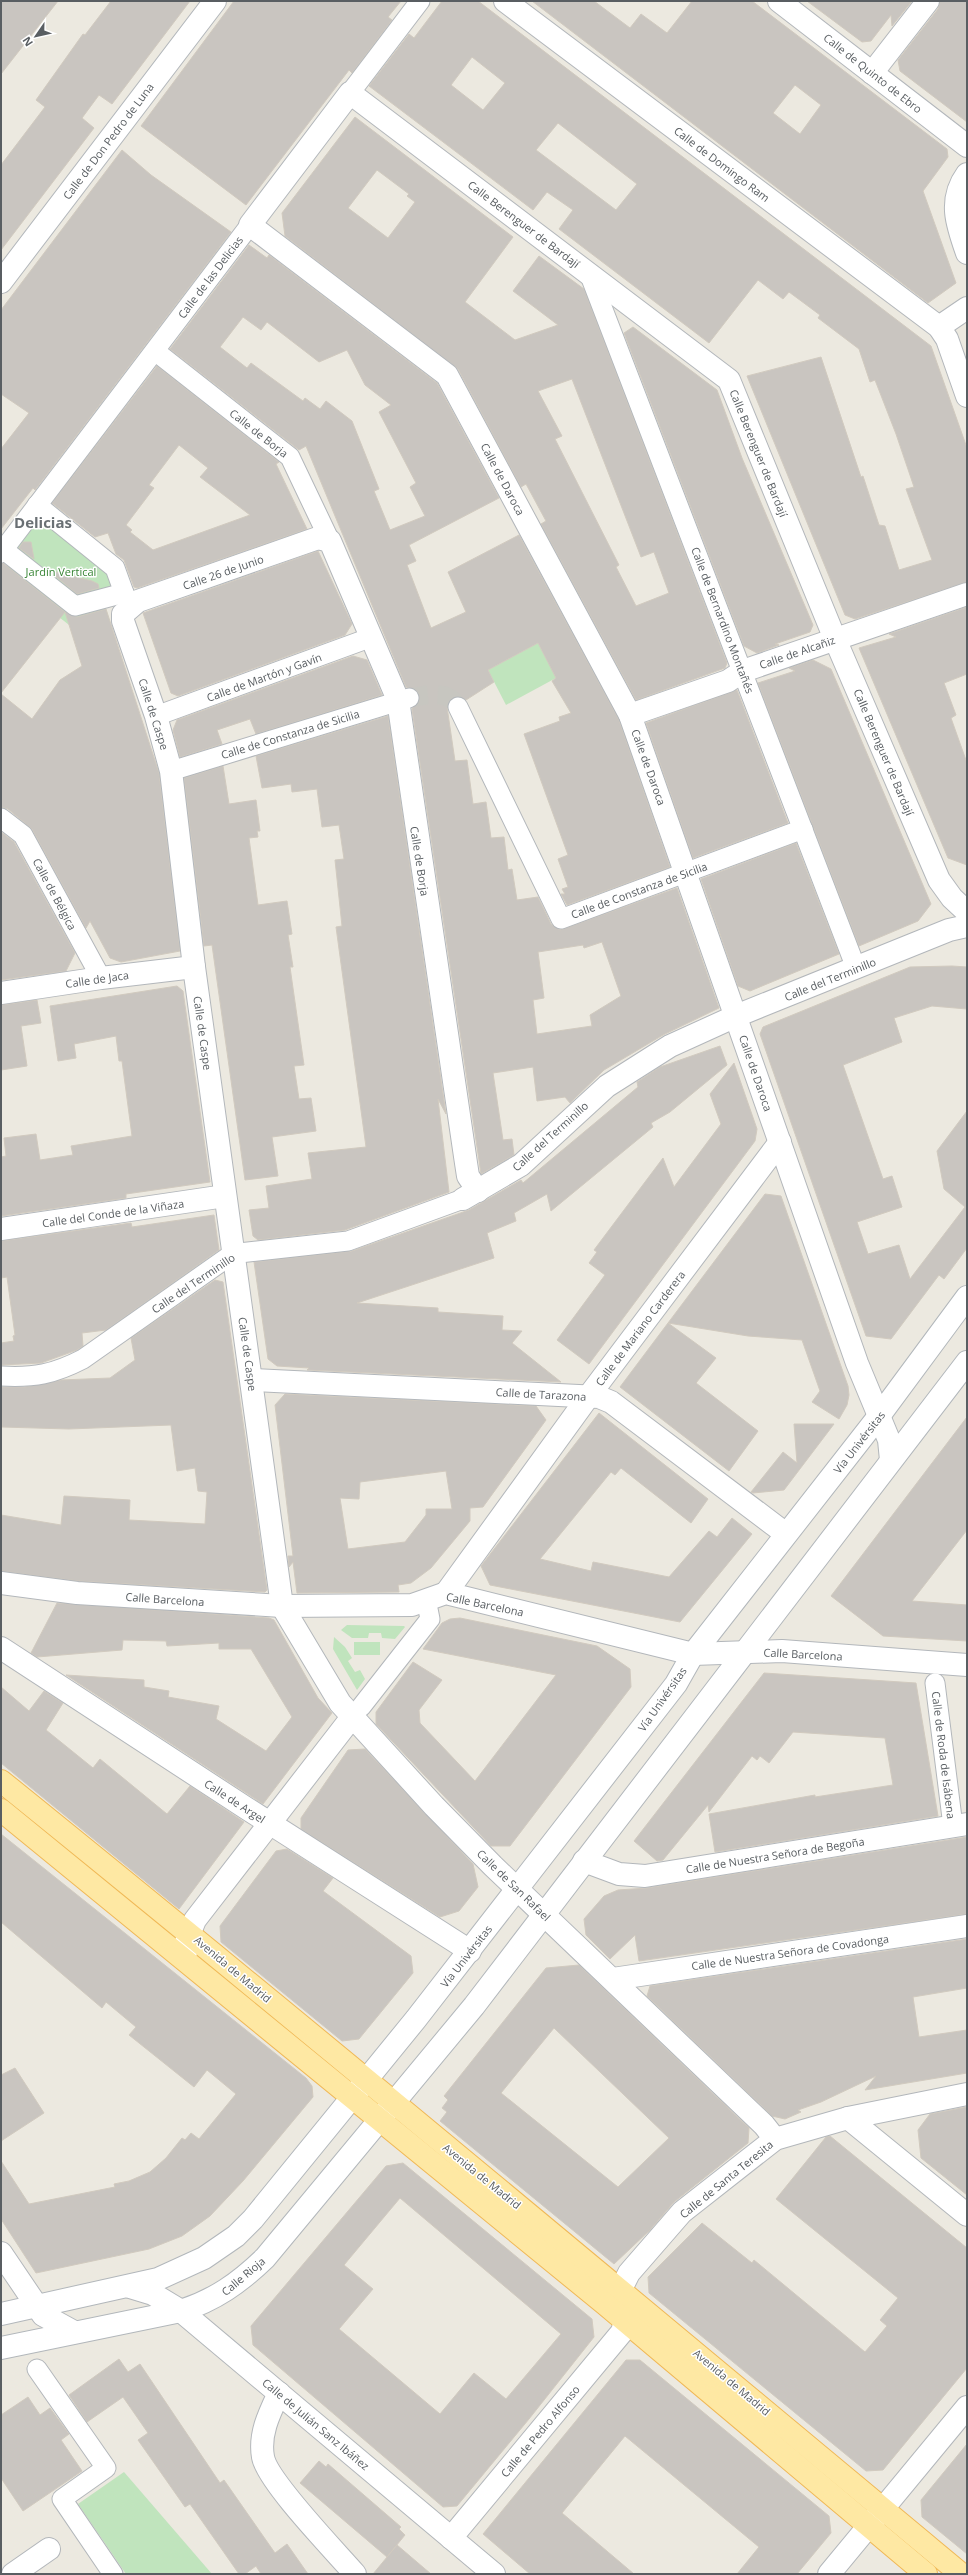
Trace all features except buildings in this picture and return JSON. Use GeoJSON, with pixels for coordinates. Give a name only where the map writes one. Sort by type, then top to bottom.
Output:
{"type":"FeatureCollection","features":[{"type":"Feature","properties":{"kind":"main road","name":"Avenida de Madrid"},"geometry":{"type":"LineString","coordinates":[[1,1781],[189,1933],[394,2104],[621,2289],[961,2574]]}},
{"type":"Feature","properties":{"kind":"main road","name":"Avenida de Madrid"},"geometry":{"type":"LineString","coordinates":[[1,1810],[626,2323],[926,2574]]}},
{"type":"Feature","properties":{"kind":"street","name":"Calle de Don Pedro de Luna"},"geometry":{"type":"LineString","coordinates":[[1,282],[215,1]]}},
{"type":"Feature","properties":{"kind":"street","name":"Calle de las Delicias"},"geometry":{"type":"LineString","coordinates":[[2,551],[420,1]]}},
{"type":"Feature","properties":{"kind":"street","name":"Calle de Domingo Ram"},"geometry":{"type":"LineString","coordinates":[[505,1],[939,327],[947,339],[967,396]]}},
{"type":"Feature","properties":{"kind":"street","name":"Calle de Quinto de Ebro"},"geometry":{"type":"LineString","coordinates":[[779,1],[967,146]]}},
{"type":"Feature","properties":{"kind":"street"},"geometry":{"type":"LineString","coordinates":[[872,73],[928,1]]}},
{"type":"Feature","properties":{"kind":"street","name":"Calle Berenguer de Bardají"},"geometry":{"type":"LineString","coordinates":[[350,93],[729,380],[835,639],[939,880],[967,912]]}},
{"type":"Feature","properties":{"kind":"street"},"geometry":{"type":"LineString","coordinates":[[967,174],[955,204],[957,224],[967,253]]}},
{"type":"Feature","properties":{"kind":"street","name":"Calle de Daroca"},"geometry":{"type":"LineString","coordinates":[[250,225],[447,375],[630,715],[687,873],[857,1363],[889,1440],[891,1460]]}},
{"type":"Feature","properties":{"kind":"street","name":"Calle de Bernardino Montañés"},"geometry":{"type":"LineString","coordinates":[[589,273],[856,968]]}},
{"type":"Feature","properties":{"kind":"street"},"geometry":{"type":"LineString","coordinates":[[939,327],[967,308]]}},
{"type":"Feature","properties":{"kind":"street","name":"Calle de Borja"},"geometry":{"type":"LineString","coordinates":[[154,351],[290,457],[324,540],[404,699],[470,1195]]}},
{"type":"Feature","properties":{"kind":"street"},"geometry":{"type":"LineString","coordinates":[[2,551],[75,606],[126,600],[115,568],[37,505]]}},
{"type":"Feature","properties":{"kind":"street","name":"Calle 26 de Junio"},"geometry":{"type":"LineString","coordinates":[[126,600],[138,601],[324,540]]}},
{"type":"Feature","properties":{"kind":"street","name":"Calle de Alcañiz"},"geometry":{"type":"LineString","coordinates":[[630,715],[728,681],[743,671],[967,594]]}},
{"type":"Feature","properties":{"kind":"street","name":"Calle de Caspe"},"geometry":{"type":"LineString","coordinates":[[126,600],[123,621],[156,716],[172,771],[194,967],[282,1606]]}},
{"type":"Feature","properties":{"kind":"street","name":"Calle de Martón y Gavín"},"geometry":{"type":"LineString","coordinates":[[156,716],[372,637]]}},
{"type":"Feature","properties":{"kind":"street","name":"Calle de Constanza de Sicilia"},"geometry":{"type":"LineString","coordinates":[[172,771],[404,699]]}},
{"type":"Feature","properties":{"kind":"street","name":"Calle de Constanza de Sicilia"},"geometry":{"type":"LineString","coordinates":[[458,707],[561,919],[803,829]]}},
{"type":"Feature","properties":{"kind":"street","name":"Calle de Bélgica"},"geometry":{"type":"LineString","coordinates":[[1,818],[23,835],[101,978]]}},
{"type":"Feature","properties":{"kind":"street","name":"Calle del Terminillo"},"geometry":{"type":"LineString","coordinates":[[1,1376],[37,1375],[58,1372],[83,1359],[233,1255],[348,1241],[470,1195],[520,1165],[594,1096],[620,1076],[670,1046],[736,1016],[949,930],[967,926]]}},
{"type":"Feature","properties":{"kind":"street","name":"Calle de Jaca"},"geometry":{"type":"LineString","coordinates":[[1,994],[101,978],[194,967]]}},
{"type":"Feature","properties":{"kind":"street","name":"Calle de Mariano Carderera"},"geometry":{"type":"LineString","coordinates":[[446,1593],[588,1397],[780,1142]]}},
{"type":"Feature","properties":{"kind":"street","name":"Calle del Conde de la Viñaza"},"geometry":{"type":"LineString","coordinates":[[1,1229],[225,1196]]}},
{"type":"Feature","properties":{"kind":"street","name":"Vía Univérsitas"},"geometry":{"type":"LineString","coordinates":[[352,2097],[518,1890],[676,1684],[693,1654],[879,1416],[967,1297]]}},
{"type":"Feature","properties":{"kind":"street"},"geometry":{"type":"LineString","coordinates":[[380,2120],[544,1914],[967,1362]]}},
{"type":"Feature","properties":{"kind":"street","name":"Calle de Tarazona"},"geometry":{"type":"LineString","coordinates":[[252,1380],[599,1397],[611,1402],[786,1534]]}},
{"type":"Feature","properties":{"kind":"street","name":"Calle Barcelona"},"geometry":{"type":"LineString","coordinates":[[1,1583],[77,1593],[282,1606],[412,1605],[446,1593],[693,1654],[782,1651],[967,1665]]}},
{"type":"Feature","properties":{"kind":"street","name":"Calle de San Rafael"},"geometry":{"type":"LineString","coordinates":[[282,1606],[340,1703],[356,1712],[434,1806],[518,1890],[613,1979],[764,2125],[775,2139]]}},
{"type":"Feature","properties":{"kind":"street"},"geometry":{"type":"LineString","coordinates":[[189,1963],[185,1950],[189,1933],[195,1920],[269,1823],[430,1619],[428,1609]]}},
{"type":"Feature","properties":{"kind":"street","name":"Calle de Argel"},"geometry":{"type":"LineString","coordinates":[[1,1648],[269,1823],[470,1951]]}},
{"type":"Feature","properties":{"kind":"street","name":"Calle de Roda de Isábena"},"geometry":{"type":"LineString","coordinates":[[935,1683],[960,1825]]}},
{"type":"Feature","properties":{"kind":"street","name":"Calle de Nuestra Señora de Begoña"},"geometry":{"type":"LineString","coordinates":[[584,1861],[619,1874],[645,1876],[960,1825]]}},
{"type":"Feature","properties":{"kind":"street","name":"Calle de Nuestra Señora de Covadonga"},"geometry":{"type":"LineString","coordinates":[[613,1979],[967,1926]]}},
{"type":"Feature","properties":{"kind":"street","name":"Calle de Santa Teresita"},"geometry":{"type":"LineString","coordinates":[[621,2289],[629,2273],[682,2212],[775,2139],[848,2118],[967,2094]]}},
{"type":"Feature","properties":{"kind":"street"},"geometry":{"type":"LineString","coordinates":[[1,2314],[130,2287],[187,2267],[218,2249],[236,2236],[254,2219],[352,2097]]}},
{"type":"Feature","properties":{"kind":"street"},"geometry":{"type":"LineString","coordinates":[[848,2118],[967,2215]]}},
{"type":"Feature","properties":{"kind":"street","name":"Calle Rioja"},"geometry":{"type":"LineString","coordinates":[[1,2348],[181,2311],[215,2298],[250,2273],[265,2258],[380,2120]]}},
{"type":"Feature","properties":{"kind":"street"},"geometry":{"type":"LineString","coordinates":[[1,2253],[35,2307],[50,2320],[74,2332]]}},
{"type":"Feature","properties":{"kind":"street","name":"Calle de Julián Sanz Ibáñez"},"geometry":{"type":"LineString","coordinates":[[130,2287],[153,2294],[181,2311],[494,2574]]}},
{"type":"Feature","properties":{"kind":"street"},"geometry":{"type":"LineString","coordinates":[[621,2289],[627,2314],[626,2323]]}},
{"type":"Feature","properties":{"kind":"street","name":"Calle de Pedro Alfonso"},"geometry":{"type":"LineString","coordinates":[[451,2538],[616,2340],[626,2323]]}},
{"type":"Feature","properties":{"kind":"street"},"geometry":{"type":"LineString","coordinates":[[37,2369],[106,2468],[62,2499],[113,2574]]}},
{"type":"Feature","properties":{"kind":"street"},"geometry":{"type":"LineString","coordinates":[[279,2393],[269,2414],[262,2436],[264,2458],[272,2476],[355,2574]]}},
{"type":"Feature","properties":{"kind":"street"},"geometry":{"type":"LineString","coordinates":[[829,2574],[967,2407]]}},
{"type":"Feature","properties":{"kind":"street"},"geometry":{"type":"LineString","coordinates":[[13,2574],[49,2549]]}},
{"type":"Feature","properties":{"kind":"green space","name":"Jardín Vertical"},"geometry":{"type":"Polygon","coordinates":[[[37,505],[115,568],[124,593],[103,599],[110,622],[78,632],[3,573],[15,559],[4,550],[37,505]]]}},
{"type":"Feature","properties":{"kind":"green space"},"geometry":{"type":"Polygon","coordinates":[[[538,643],[556,678],[506,705],[488,670],[538,643]]]}},
{"type":"Feature","properties":{"kind":"green space"},"geometry":{"type":"Polygon","coordinates":[[[347,1625],[405,1627],[395,1639],[382,1638],[381,1633],[369,1633],[368,1638],[352,1638],[341,1630],[347,1625]]]}},
{"type":"Feature","properties":{"kind":"green space"},"geometry":{"type":"Polygon","coordinates":[[[334,1637],[345,1647],[352,1658],[348,1661],[355,1672],[360,1670],[365,1679],[357,1690],[333,1649],[334,1637]]]}},
{"type":"Feature","properties":{"kind":"green space"},"geometry":{"type":"Polygon","coordinates":[[[354,1642],[380,1642],[380,1655],[354,1655],[354,1642]]]}},
{"type":"Feature","properties":{"kind":"green space"},"geometry":{"type":"Polygon","coordinates":[[[124,2472],[212,2574],[126,2574],[78,2504],[124,2472]]]}},
{"type":"Feature","properties":{"kind":"tunnel"},"geometry":{"type":"LineString","coordinates":[[409,698],[443,695],[454,701],[458,707]]}},
{"type":"Feature","properties":{"kind":"district","name":"Delicias"},"geometry":{"type":"Point","coordinates":[43,522]}}]}
